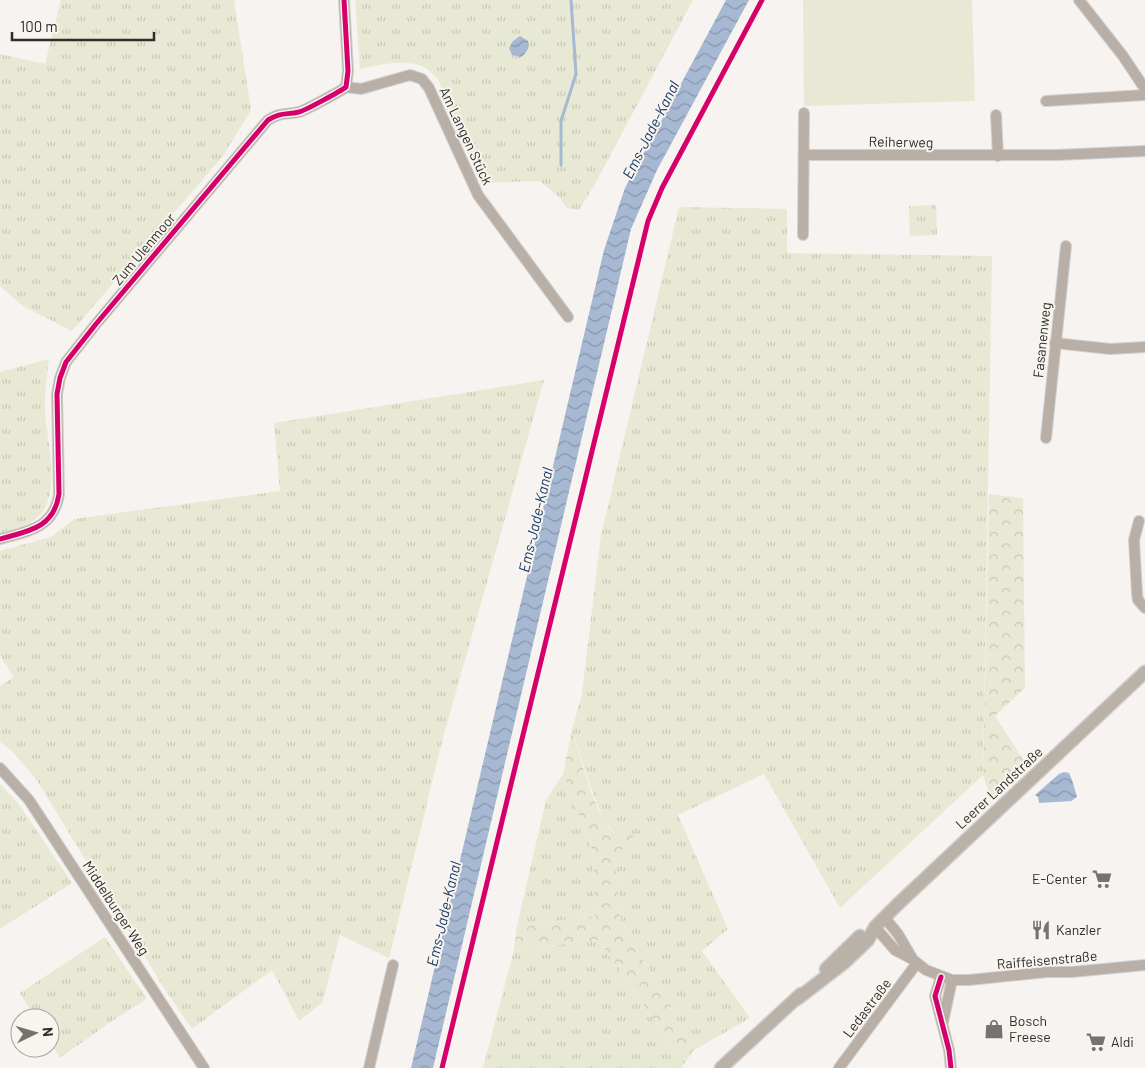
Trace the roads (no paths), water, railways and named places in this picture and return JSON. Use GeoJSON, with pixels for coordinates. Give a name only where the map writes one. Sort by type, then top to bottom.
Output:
{"type":"FeatureCollection","features":[{"type":"Feature","properties":{"kind":"main road","name":"Leerer Landstraße"},"geometry":{"type":"LineString","coordinates":[[721,1068],[797,999],[840,954],[862,934],[875,927],[990,816],[1145,672]]}},
{"type":"Feature","properties":{"kind":"street"},"geometry":{"type":"LineString","coordinates":[[344,0],[348,71],[346,87]]}},
{"type":"Feature","properties":{"kind":"street"},"geometry":{"type":"LineString","coordinates":[[1079,0],[1123,56],[1145,89]]}},
{"type":"Feature","properties":{"kind":"street","name":"Am Langen Stück"},"geometry":{"type":"LineString","coordinates":[[346,87],[361,89],[410,75],[422,78],[429,88],[478,195],[568,317]]}},
{"type":"Feature","properties":{"kind":"street","name":"Zum Ulenmoor"},"geometry":{"type":"LineString","coordinates":[[0,539],[32,530],[46,523],[58,504],[56,394],[66,362],[102,316],[268,120],[278,114],[301,112],[346,87]]}},
{"type":"Feature","properties":{"kind":"street"},"geometry":{"type":"LineString","coordinates":[[1046,101],[1145,95]]}},
{"type":"Feature","properties":{"kind":"street"},"geometry":{"type":"LineString","coordinates":[[803,235],[802,159],[804,155],[804,113]]}},
{"type":"Feature","properties":{"kind":"street"},"geometry":{"type":"LineString","coordinates":[[996,115],[998,156]]}},
{"type":"Feature","properties":{"kind":"street","name":"Reiherweg"},"geometry":{"type":"LineString","coordinates":[[804,155],[998,156],[1145,152]]}},
{"type":"Feature","properties":{"kind":"street","name":"Fasanenweg"},"geometry":{"type":"LineString","coordinates":[[1046,438],[1066,246]]}},
{"type":"Feature","properties":{"kind":"street"},"geometry":{"type":"LineString","coordinates":[[1055,343],[1110,349],[1145,347]]}},
{"type":"Feature","properties":{"kind":"street"},"geometry":{"type":"LineString","coordinates":[[1139,521],[1134,540],[1136,584],[1138,600],[1145,608]]}},
{"type":"Feature","properties":{"kind":"street","name":"Middelburger Weg"},"geometry":{"type":"LineString","coordinates":[[0,768],[28,800],[204,1068]]}},
{"type":"Feature","properties":{"kind":"street"},"geometry":{"type":"LineString","coordinates":[[884,918],[898,934],[914,961]]}},
{"type":"Feature","properties":{"kind":"street","name":"Raiffeisenstraße"},"geometry":{"type":"LineString","coordinates":[[875,927],[895,950],[926,970],[952,980],[972,980],[1047,972],[1072,972],[1145,964]]}},
{"type":"Feature","properties":{"kind":"street","name":"Ledastraße"},"geometry":{"type":"LineString","coordinates":[[839,1068],[914,961]]}},
{"type":"Feature","properties":{"kind":"street"},"geometry":{"type":"LineString","coordinates":[[369,1068],[393,965]]}},
{"type":"Feature","properties":{"kind":"street"},"geometry":{"type":"LineString","coordinates":[[941,977],[935,996],[949,1050],[950,1068]]}},
{"type":"Feature","properties":{"kind":"street"},"geometry":{"type":"LineString","coordinates":[[943,1023],[952,980]]}},
{"type":"Feature","properties":{"kind":"water"},"geometry":{"type":"Polygon","coordinates":[[[726,0],[749,0],[657,170],[631,229],[433,1068],[411,1068],[604,250],[625,188],[726,0]]]}},
{"type":"Feature","properties":{"kind":"water"},"geometry":{"type":"Polygon","coordinates":[[[520,36],[529,43],[528,50],[521,57],[512,55],[509,48],[513,41],[520,36]]]}},
{"type":"Feature","properties":{"kind":"water"},"geometry":{"type":"Polygon","coordinates":[[[1069,773],[1077,797],[1071,801],[1039,803],[1038,797],[1035,795],[1059,774],[1069,773]]]}},
{"type":"Feature","properties":{"kind":"waterway"},"geometry":{"type":"LineString","coordinates":[[561,165],[561,121],[576,74],[571,0]]}},
{"type":"Feature","properties":{"kind":"place","name":"E-Center"},"geometry":{"type":"Point","coordinates":[1102,879]}},
{"type":"Feature","properties":{"kind":"place","name":"Kanzler"},"geometry":{"type":"Point","coordinates":[1041,930]}},
{"type":"Feature","properties":{"kind":"place","name":"Bosch Freese"},"geometry":{"type":"Point","coordinates":[994,1029]}},
{"type":"Feature","properties":{"kind":"place","name":"Aldi"},"geometry":{"type":"Point","coordinates":[1096,1042]}},
{"type":"Feature","properties":{"kind":"water label","name":"Ems-Jade-Kanal"},"geometry":{"type":"Point","coordinates":[651,130]}},
{"type":"Feature","properties":{"kind":"water label","name":"Ems-Jade-Kanal"},"geometry":{"type":"Point","coordinates":[536,520]}},
{"type":"Feature","properties":{"kind":"water label","name":"Ems-Jade-Kanal"},"geometry":{"type":"Point","coordinates":[444,914]}}]}
